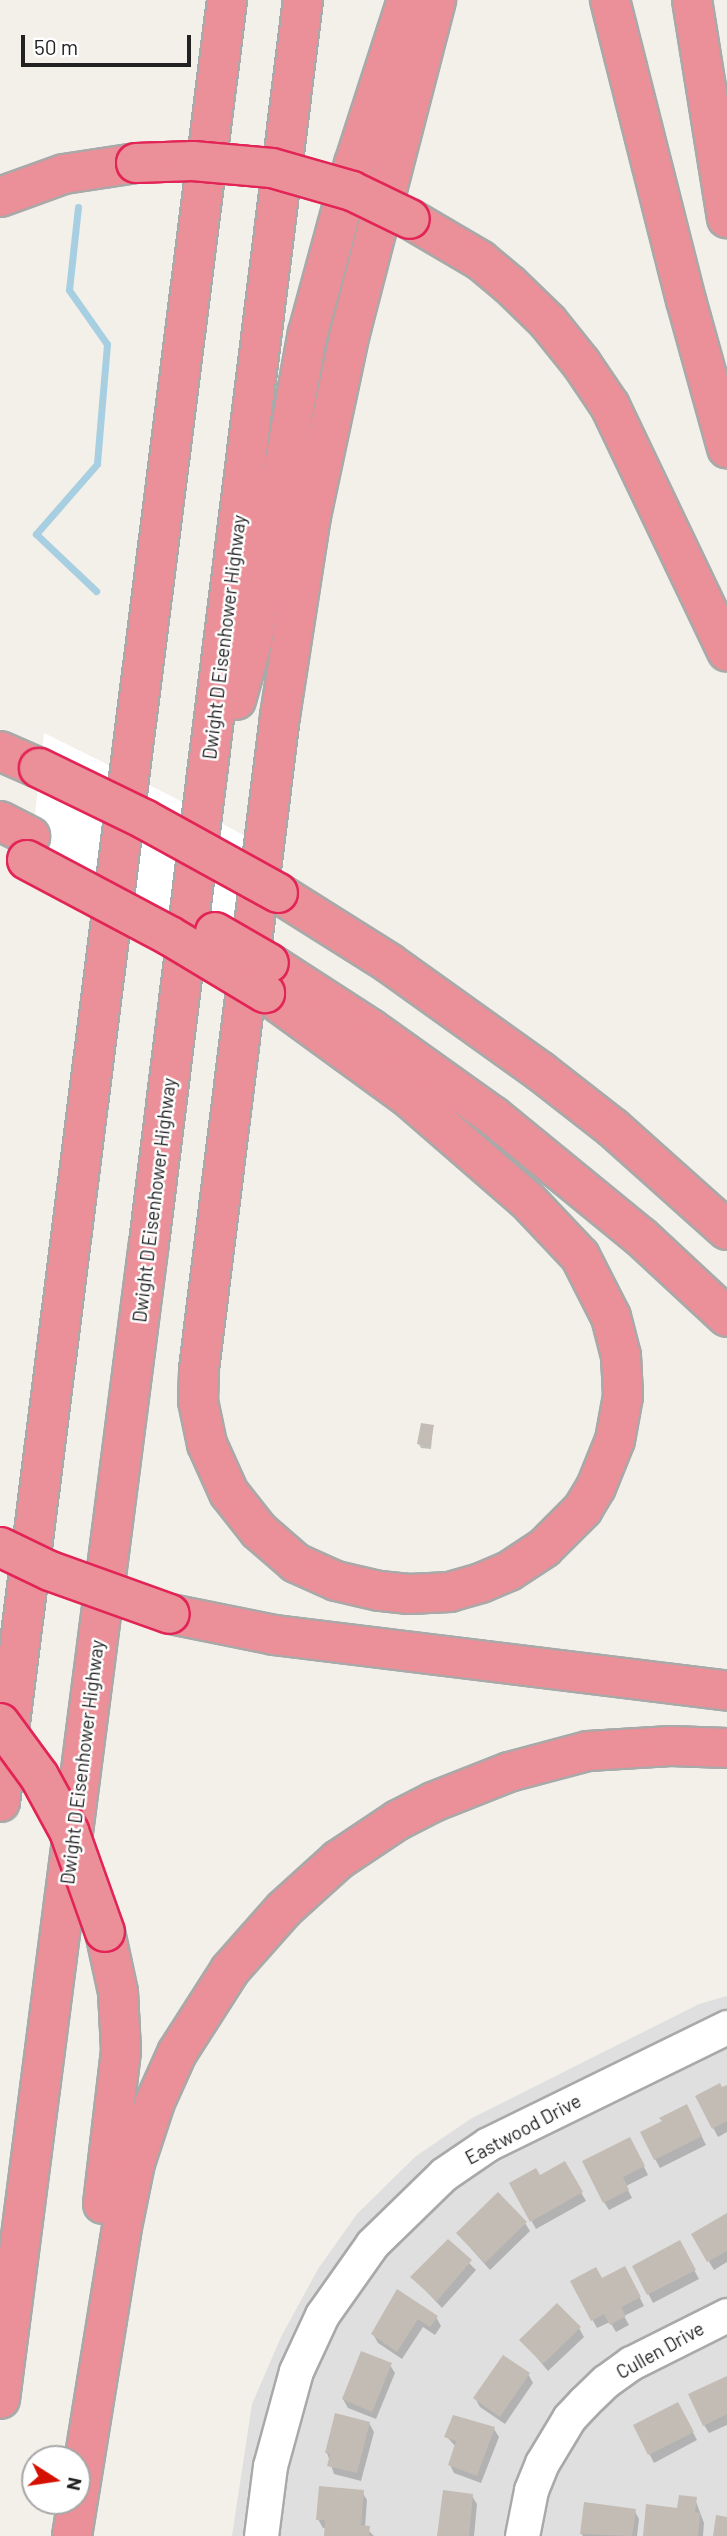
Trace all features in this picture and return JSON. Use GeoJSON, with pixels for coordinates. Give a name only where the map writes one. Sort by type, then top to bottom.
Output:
{"type":"FeatureCollection","features":[{"type":"Feature","properties":{"kind":"highway"},"geometry":{"type":"LineString","coordinates":[[214,102],[216,0]]}},
{"type":"Feature","properties":{"kind":"highway"},"geometry":{"type":"LineString","coordinates":[[0,1802],[227,0]]}},
{"type":"Feature","properties":{"kind":"highway","name":"Dwight D Eisenhower Highway"},"geometry":{"type":"LineString","coordinates":[[0,2399],[202,818],[303,0]]}},
{"type":"Feature","properties":{"kind":"highway"},"geometry":{"type":"LineString","coordinates":[[202,818],[252,643],[296,387],[311,321],[354,164],[407,0]]}},
{"type":"Feature","properties":{"kind":"highway"},"geometry":{"type":"LineString","coordinates":[[14,841],[213,930],[267,978],[527,1200],[580,1255],[611,1317],[621,1356],[623,1396],[615,1440],[596,1487],[583,1509],[544,1548],[509,1571],[481,1583],[450,1591],[409,1594],[379,1591],[336,1581],[296,1563],[259,1531],[229,1493],[207,1444],[198,1401],[199,1369],[270,790],[290,641],[311,516],[356,309],[436,0]]}},
{"type":"Feature","properties":{"kind":"highway"},"geometry":{"type":"LineString","coordinates":[[610,0],[686,300],[727,448]]}},
{"type":"Feature","properties":{"kind":"highway"},"geometry":{"type":"LineString","coordinates":[[692,0],[727,218]]}},
{"type":"Feature","properties":{"kind":"highway"},"geometry":{"type":"LineString","coordinates":[[0,197],[64,174],[136,163],[193,161],[272,168],[352,191],[410,219],[480,260],[548,322],[581,363],[610,406],[727,651]]}},
{"type":"Feature","properties":{"kind":"highway"},"geometry":{"type":"LineString","coordinates":[[0,751],[152,823],[278,893],[389,964],[540,1071],[612,1128],[727,1230]]}},
{"type":"Feature","properties":{"kind":"highway"},"geometry":{"type":"LineString","coordinates":[[267,978],[370,1028],[493,1116],[641,1237],[727,1317]]}},
{"type":"Feature","properties":{"kind":"highway"},"geometry":{"type":"LineString","coordinates":[[0,1547],[50,1571],[170,1614],[274,1635],[727,1691]]}},
{"type":"Feature","properties":{"kind":"highway"},"geometry":{"type":"LineString","coordinates":[[0,1723],[39,1776],[64,1821],[105,1932],[118,1992],[120,2077],[68,2445]]}},
{"type":"Feature","properties":{"kind":"highway"},"geometry":{"type":"LineString","coordinates":[[72,2536],[122,2227],[135,2164],[155,2102],[177,2053],[230,1970],[284,1909],[338,1860],[398,1820],[433,1801],[509,1772],[589,1751],[671,1746],[727,1748]]}},
{"type":"Feature","properties":{"kind":"highway"},"geometry":{"type":"LineString","coordinates":[[55,2536],[58,2515]]}},
{"type":"Feature","properties":{"kind":"street","name":"Eastwood Drive"},"geometry":{"type":"LineString","coordinates":[[261,2536],[270,2466],[279,2424],[303,2353],[334,2297],[372,2245],[444,2174],[494,2141],[727,2027]]}},
{"type":"Feature","properties":{"kind":"street","name":"Cullen Drive"},"geometry":{"type":"LineString","coordinates":[[522,2536],[528,2504],[542,2463],[569,2418],[606,2381],[631,2363],[727,2315]]}},
{"type":"Feature","properties":{"kind":"shaded area"},"geometry":{"type":"Polygon","coordinates":[[[727,1996],[727,2536],[232,2536],[252,2404],[281,2337],[318,2269],[357,2214],[416,2156],[472,2118],[699,2004],[727,1996]]]}},
{"type":"Feature","properties":{"kind":"pier"},"geometry":{"type":"Polygon","coordinates":[[[44,733],[169,795],[284,857],[265,1015],[224,986],[28,879],[44,733]]]}},
{"type":"Feature","properties":{"kind":"building"},"geometry":{"type":"Polygon","coordinates":[[[421,1423],[434,1425],[430,1447],[417,1444],[421,1423]]]}},
{"type":"Feature","properties":{"kind":"building"},"geometry":{"type":"Polygon","coordinates":[[[720,2083],[722,2087],[727,2085],[727,2121],[712,2129],[695,2096],[720,2083]]]}},
{"type":"Feature","properties":{"kind":"building"},"geometry":{"type":"Polygon","coordinates":[[[687,2104],[702,2136],[654,2160],[640,2132],[662,2121],[659,2118],[687,2104]]]}},
{"type":"Feature","properties":{"kind":"building"},"geometry":{"type":"Polygon","coordinates":[[[630,2137],[645,2166],[623,2177],[629,2190],[603,2203],[582,2161],[630,2137]]]}},
{"type":"Feature","properties":{"kind":"building"},"geometry":{"type":"Polygon","coordinates":[[[565,2161],[583,2192],[530,2222],[509,2183],[536,2168],[540,2175],[565,2161]]]}},
{"type":"Feature","properties":{"kind":"building"},"geometry":{"type":"Polygon","coordinates":[[[498,2192],[527,2222],[485,2263],[456,2233],[498,2192]]]}},
{"type":"Feature","properties":{"kind":"building"},"geometry":{"type":"Polygon","coordinates":[[[727,2213],[727,2251],[707,2262],[691,2234],[727,2213]]]}},
{"type":"Feature","properties":{"kind":"building"},"geometry":{"type":"Polygon","coordinates":[[[448,2239],[472,2260],[437,2301],[410,2277],[448,2239]]]}},
{"type":"Feature","properties":{"kind":"building"},"geometry":{"type":"Polygon","coordinates":[[[680,2240],[696,2270],[647,2295],[632,2266],[680,2240]]]}},
{"type":"Feature","properties":{"kind":"building"},"geometry":{"type":"Polygon","coordinates":[[[625,2266],[641,2297],[621,2307],[626,2316],[610,2325],[604,2314],[591,2321],[570,2281],[596,2267],[602,2278],[625,2266]]]}},
{"type":"Feature","properties":{"kind":"building"},"geometry":{"type":"Polygon","coordinates":[[[397,2289],[438,2316],[430,2327],[418,2319],[397,2352],[371,2334],[397,2289]]]}},
{"type":"Feature","properties":{"kind":"building"},"geometry":{"type":"Polygon","coordinates":[[[557,2303],[581,2327],[543,2364],[519,2340],[557,2303]]]}},
{"type":"Feature","properties":{"kind":"building"},"geometry":{"type":"Polygon","coordinates":[[[361,2351],[392,2363],[372,2412],[342,2399],[361,2351]]]}},
{"type":"Feature","properties":{"kind":"building"},"geometry":{"type":"Polygon","coordinates":[[[503,2355],[530,2373],[500,2417],[473,2398],[503,2355]]]}},
{"type":"Feature","properties":{"kind":"building"},"geometry":{"type":"Polygon","coordinates":[[[727,2376],[727,2414],[703,2426],[688,2394],[727,2376]]]}},
{"type":"Feature","properties":{"kind":"building"},"geometry":{"type":"Polygon","coordinates":[[[678,2402],[694,2432],[648,2455],[633,2425],[678,2402]]]}},
{"type":"Feature","properties":{"kind":"building"},"geometry":{"type":"Polygon","coordinates":[[[335,2413],[370,2422],[357,2473],[327,2466],[330,2454],[325,2453],[335,2413]]]}},
{"type":"Feature","properties":{"kind":"building"},"geometry":{"type":"Polygon","coordinates":[[[453,2415],[495,2427],[477,2476],[448,2465],[456,2441],[444,2437],[453,2415]]]}},
{"type":"Feature","properties":{"kind":"building"},"geometry":{"type":"Polygon","coordinates":[[[319,2486],[364,2490],[361,2525],[370,2526],[369,2536],[324,2536],[325,2520],[316,2520],[319,2486]]]}},
{"type":"Feature","properties":{"kind":"building"},"geometry":{"type":"Polygon","coordinates":[[[443,2490],[473,2494],[469,2536],[437,2536],[443,2490]]]}},
{"type":"Feature","properties":{"kind":"building"},"geometry":{"type":"Polygon","coordinates":[[[679,2495],[697,2497],[695,2512],[700,2513],[698,2536],[643,2536],[646,2504],[677,2508],[679,2495]]]}},
{"type":"Feature","properties":{"kind":"building"},"geometry":{"type":"Polygon","coordinates":[[[584,2502],[636,2509],[632,2536],[580,2534],[584,2502]]]}},
{"type":"Feature","properties":{"kind":"building"},"geometry":{"type":"Polygon","coordinates":[[[716,2515],[727,2517],[727,2536],[713,2536],[716,2515]]]}},
{"type":"Feature","properties":{"kind":"waterway"},"geometry":{"type":"LineString","coordinates":[[78,207],[69,290],[107,344],[97,464],[36,534],[96,591]]}}]}
